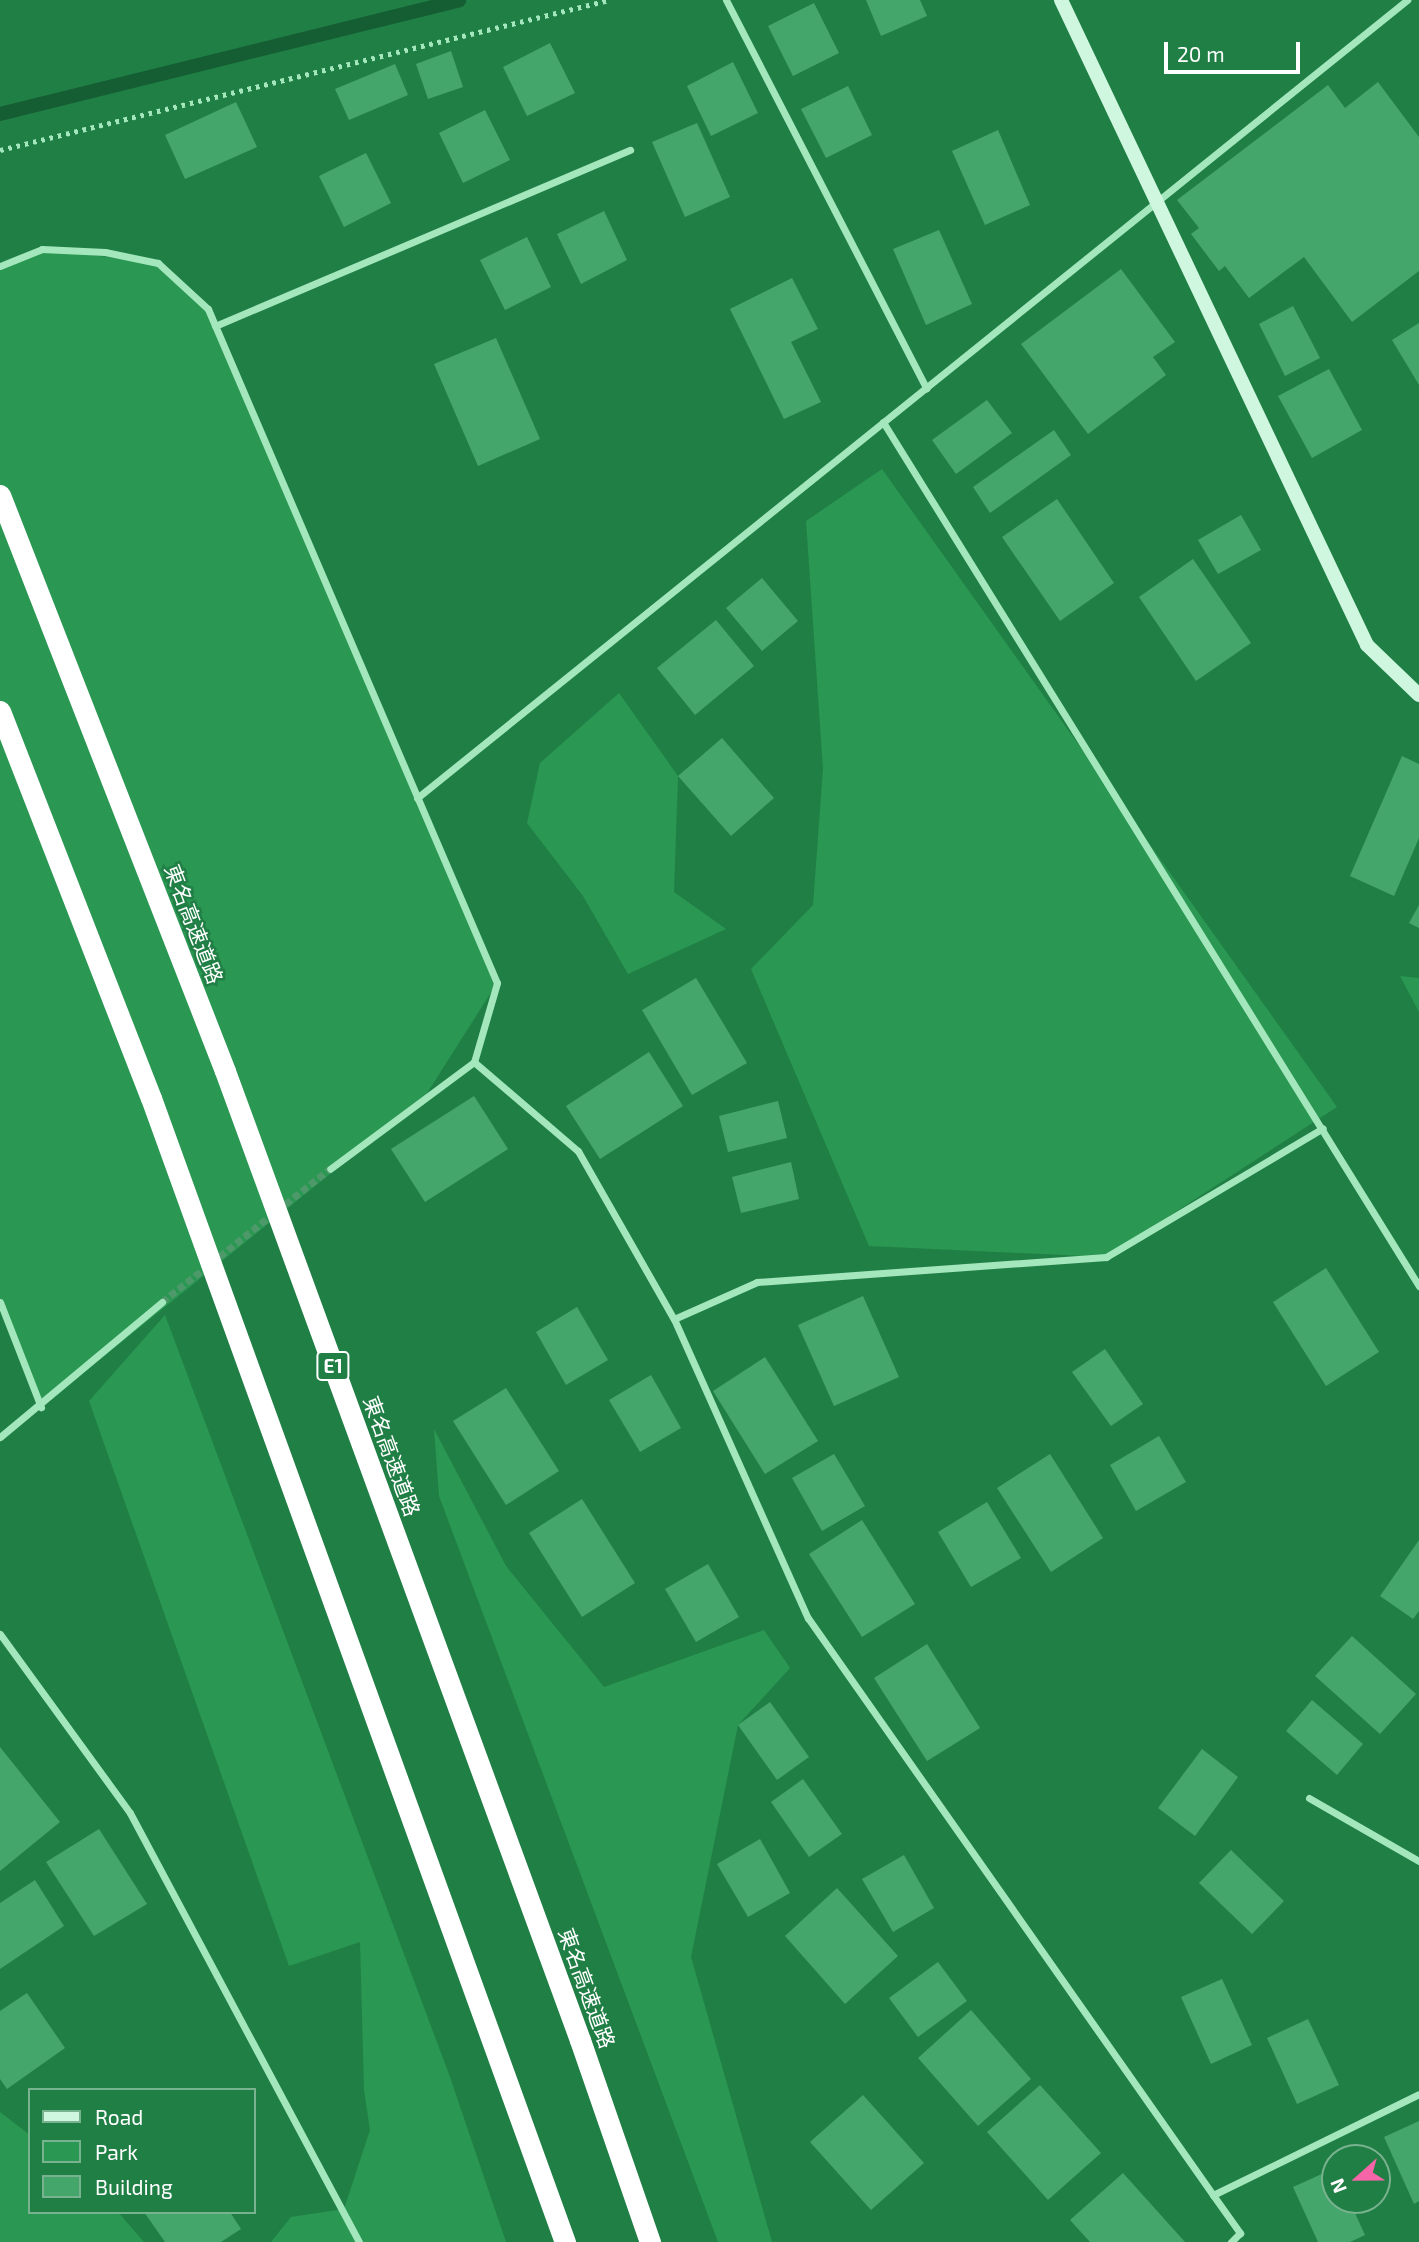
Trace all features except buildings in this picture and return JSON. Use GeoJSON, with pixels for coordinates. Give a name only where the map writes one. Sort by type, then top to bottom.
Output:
{"type":"FeatureCollection","features":[{"type":"Feature","properties":{"kind":"highway","name":"東名高速道路"},"geometry":{"type":"LineString","coordinates":[[0,495],[230,1084],[580,2040],[650,2242]]}},
{"type":"Feature","properties":{"kind":"highway"},"geometry":{"type":"LineString","coordinates":[[0,711],[152,1098],[565,2242]]}},
{"type":"Feature","properties":{"kind":"street"},"geometry":{"type":"LineString","coordinates":[[726,0],[926,387]]}},
{"type":"Feature","properties":{"kind":"street"},"geometry":{"type":"LineString","coordinates":[[1061,0],[1367,645],[1418,693]]}},
{"type":"Feature","properties":{"kind":"street"},"geometry":{"type":"LineString","coordinates":[[417,798],[926,387],[1158,205],[1408,0]]}},
{"type":"Feature","properties":{"kind":"street"},"geometry":{"type":"LineString","coordinates":[[215,326],[630,149]]}},
{"type":"Feature","properties":{"kind":"street"},"geometry":{"type":"LineString","coordinates":[[0,266],[42,249],[105,251],[158,263],[208,309],[497,984],[474,1062],[330,1169]]}},
{"type":"Feature","properties":{"kind":"street"},"geometry":{"type":"LineString","coordinates":[[883,422],[1419,1286]]}},
{"type":"Feature","properties":{"kind":"street"},"geometry":{"type":"LineString","coordinates":[[474,1062],[578,1151],[674,1319],[808,1618],[1240,2233],[1231,2242]]}},
{"type":"Feature","properties":{"kind":"street"},"geometry":{"type":"LineString","coordinates":[[674,1319],[757,1282],[1106,1257],[1323,1128]]}},
{"type":"Feature","properties":{"kind":"street"},"geometry":{"type":"LineString","coordinates":[[0,1302],[41,1407]]}},
{"type":"Feature","properties":{"kind":"street"},"geometry":{"type":"LineString","coordinates":[[0,1437],[41,1407],[162,1302]]}},
{"type":"Feature","properties":{"kind":"street"},"geometry":{"type":"LineString","coordinates":[[0,1634],[130,1813],[359,2242]]}},
{"type":"Feature","properties":{"kind":"street"},"geometry":{"type":"LineString","coordinates":[[1309,1798],[1419,1861]]}},
{"type":"Feature","properties":{"kind":"street"},"geometry":{"type":"LineString","coordinates":[[1213,2194],[1419,2094]]}},
{"type":"Feature","properties":{"kind":"path"},"geometry":{"type":"LineString","coordinates":[[0,150],[609,0]]}},
{"type":"Feature","properties":{"kind":"green space"},"geometry":{"type":"Polygon","coordinates":[[[42,249],[158,263],[208,309],[497,983],[424,1098],[41,1407],[0,1300],[0,266],[42,249]]]}},
{"type":"Feature","properties":{"kind":"green space"},"geometry":{"type":"Polygon","coordinates":[[[882,469],[1337,1107],[1106,1257],[869,1246],[751,969],[813,905],[823,769],[806,521],[882,469]]]}},
{"type":"Feature","properties":{"kind":"green space"},"geometry":{"type":"Polygon","coordinates":[[[619,693],[678,776],[674,892],[726,929],[628,974],[583,896],[527,823],[540,763],[619,693]]]}},
{"type":"Feature","properties":{"kind":"green space"},"geometry":{"type":"Polygon","coordinates":[[[1400,976],[1419,978],[1419,1012],[1400,976]]]}},
{"type":"Feature","properties":{"kind":"green space"},"geometry":{"type":"Polygon","coordinates":[[[165,1315],[450,2077],[506,2242],[271,2242],[291,2217],[344,2209],[370,2130],[364,2090],[360,1942],[289,1966],[89,1401],[165,1315]]]}},
{"type":"Feature","properties":{"kind":"green space"},"geometry":{"type":"Polygon","coordinates":[[[434,1429],[506,1566],[604,1687],[764,1630],[790,1668],[738,1725],[691,1957],[772,2242],[718,2242],[439,1496],[434,1429]]]}},
{"type":"Feature","properties":{"kind":"green space"},"geometry":{"type":"Polygon","coordinates":[[[0,2112],[28,2133],[28,2214],[120,2214],[144,2242],[0,2242],[0,2112]]]}},
{"type":"Feature","properties":{"kind":"waterway"},"geometry":{"type":"LineString","coordinates":[[0,114],[459,0]]}},
{"type":"Feature","properties":{"kind":"tunnel"},"geometry":{"type":"LineString","coordinates":[[162,1302],[330,1169]]}}]}
